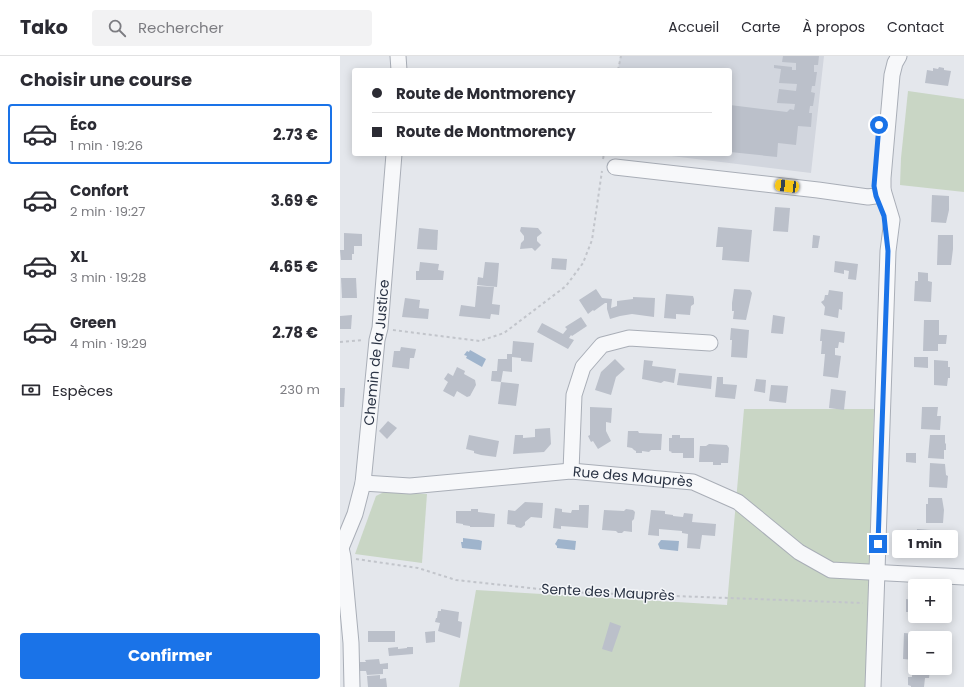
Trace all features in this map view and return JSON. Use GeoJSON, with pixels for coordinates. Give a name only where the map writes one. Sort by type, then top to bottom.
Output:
{"type":"FeatureCollection","features":[{"type":"Feature","properties":{"kind":"street"},"geometry":{"type":"LineString","coordinates":[[398,56],[399,68]]}},
{"type":"Feature","properties":{"kind":"street"},"geometry":{"type":"LineString","coordinates":[[879,193],[883,174],[892,75],[896,56]]}},
{"type":"Feature","properties":{"kind":"street"},"geometry":{"type":"LineString","coordinates":[[873,687],[888,251],[884,216],[879,193],[874,186],[886,66],[896,56]]}},
{"type":"Feature","properties":{"kind":"street","name":"Chemin de la Justice"},"geometry":{"type":"LineString","coordinates":[[341,551],[355,514],[363,483],[394,156]]}},
{"type":"Feature","properties":{"kind":"street"},"geometry":{"type":"LineString","coordinates":[[615,167],[818,190],[861,197],[868,197],[879,193]]}},
{"type":"Feature","properties":{"kind":"street"},"geometry":{"type":"LineString","coordinates":[[571,471],[574,395],[583,367],[602,345],[629,338],[710,343]]}},
{"type":"Feature","properties":{"kind":"street","name":"Rue des Mauprès"},"geometry":{"type":"LineString","coordinates":[[363,483],[410,486],[571,471],[692,482],[738,502],[799,552],[831,570],[964,577]]}},
{"type":"Feature","properties":{"kind":"street"},"geometry":{"type":"LineString","coordinates":[[341,551],[351,643],[352,687]]}},
{"type":"Feature","properties":{"kind":"path"},"geometry":{"type":"LineString","coordinates":[[618,68],[620,56]]}},
{"type":"Feature","properties":{"kind":"path"},"geometry":{"type":"LineString","coordinates":[[340,342],[378,334],[480,341],[504,334],[566,286],[583,263],[592,240],[604,156]]}},
{"type":"Feature","properties":{"kind":"path","name":"Sente des Mauprès"},"geometry":{"type":"LineString","coordinates":[[341,551],[418,568],[456,580],[567,592],[876,604]]}},
{"type":"Feature","properties":{"kind":"shaded area"},"geometry":{"type":"Polygon","coordinates":[[[620,56],[824,56],[811,173],[671,156],[732,156],[732,68],[618,68],[620,56]]]}},
{"type":"Feature","properties":{"kind":"green space"},"geometry":{"type":"Polygon","coordinates":[[[908,91],[964,99],[964,192],[900,185],[901,158],[908,91]]]}},
{"type":"Feature","properties":{"kind":"green space"},"geometry":{"type":"Polygon","coordinates":[[[744,409],[874,409],[866,687],[459,687],[476,590],[727,605],[744,409]]]}},
{"type":"Feature","properties":{"kind":"green space"},"geometry":{"type":"Polygon","coordinates":[[[384,492],[427,494],[422,563],[355,554],[376,496],[384,492]]]}},
{"type":"Feature","properties":{"kind":"water"},"geometry":{"type":"Polygon","coordinates":[[[470,350],[486,359],[482,367],[466,358],[467,356],[464,355],[470,350]]]}},
{"type":"Feature","properties":{"kind":"water"},"geometry":{"type":"Polygon","coordinates":[[[463,538],[482,541],[481,550],[462,548],[461,542],[463,542],[463,538]]]}},
{"type":"Feature","properties":{"kind":"water"},"geometry":{"type":"Polygon","coordinates":[[[558,539],[576,541],[575,550],[557,548],[555,544],[558,539]]]}},
{"type":"Feature","properties":{"kind":"water"},"geometry":{"type":"Polygon","coordinates":[[[661,540],[679,541],[678,551],[660,549],[658,544],[661,540]]]}},
{"type":"Feature","properties":{"kind":"building"},"geometry":{"type":"Polygon","coordinates":[[[783,56],[819,56],[818,65],[814,65],[814,72],[817,72],[815,86],[812,86],[811,92],[815,93],[813,106],[810,106],[809,113],[812,113],[811,127],[798,126],[796,145],[778,143],[777,157],[732,152],[732,105],[787,112],[790,109],[794,110],[795,104],[777,103],[779,89],[796,91],[797,84],[779,83],[781,69],[774,68],[774,65],[792,67],[792,70],[796,70],[796,63],[782,62],[783,56]]]}},
{"type":"Feature","properties":{"kind":"building"},"geometry":{"type":"Polygon","coordinates":[[[939,67],[944,68],[944,70],[951,71],[948,86],[925,83],[927,70],[933,71],[933,68],[938,69],[939,67]]]}},
{"type":"Feature","properties":{"kind":"building"},"geometry":{"type":"Polygon","coordinates":[[[932,195],[949,196],[949,210],[946,223],[931,222],[932,195]]]}},
{"type":"Feature","properties":{"kind":"building"},"geometry":{"type":"Polygon","coordinates":[[[775,207],[790,208],[788,232],[773,231],[775,207]]]}},
{"type":"Feature","properties":{"kind":"building"},"geometry":{"type":"Polygon","coordinates":[[[521,227],[538,228],[542,233],[537,237],[537,241],[541,245],[535,251],[532,248],[520,249],[521,243],[524,240],[524,236],[520,231],[521,227]]]}},
{"type":"Feature","properties":{"kind":"building"},"geometry":{"type":"Polygon","coordinates":[[[718,227],[752,230],[749,262],[722,260],[723,247],[716,247],[718,227]]]}},
{"type":"Feature","properties":{"kind":"building"},"geometry":{"type":"Polygon","coordinates":[[[419,228],[438,230],[437,250],[417,249],[419,228]]]}},
{"type":"Feature","properties":{"kind":"building"},"geometry":{"type":"Polygon","coordinates":[[[344,233],[362,234],[362,246],[354,246],[352,260],[341,260],[340,250],[344,250],[344,233]]]}},
{"type":"Feature","properties":{"kind":"building"},"geometry":{"type":"Polygon","coordinates":[[[813,235],[820,236],[818,248],[812,248],[813,235]]]}},
{"type":"Feature","properties":{"kind":"building"},"geometry":{"type":"Polygon","coordinates":[[[938,235],[953,235],[951,265],[937,265],[938,235]]]}},
{"type":"Feature","properties":{"kind":"building"},"geometry":{"type":"Polygon","coordinates":[[[552,258],[567,259],[566,270],[551,269],[552,258]]]}},
{"type":"Feature","properties":{"kind":"building"},"geometry":{"type":"Polygon","coordinates":[[[835,261],[858,264],[856,280],[848,279],[849,271],[844,270],[844,274],[834,272],[835,261]]]}},
{"type":"Feature","properties":{"kind":"building"},"geometry":{"type":"Polygon","coordinates":[[[420,262],[439,264],[438,270],[444,271],[443,280],[416,280],[416,271],[419,271],[420,262]]]}},
{"type":"Feature","properties":{"kind":"building"},"geometry":{"type":"Polygon","coordinates":[[[485,262],[499,263],[497,287],[477,285],[478,277],[483,278],[485,262]]]}},
{"type":"Feature","properties":{"kind":"building"},"geometry":{"type":"Polygon","coordinates":[[[918,272],[928,273],[928,281],[932,282],[931,302],[914,301],[915,281],[918,281],[918,272]]]}},
{"type":"Feature","properties":{"kind":"building"},"geometry":{"type":"Polygon","coordinates":[[[341,278],[356,278],[357,298],[342,298],[341,278]]]}},
{"type":"Feature","properties":{"kind":"building"},"geometry":{"type":"Polygon","coordinates":[[[477,286],[494,287],[492,304],[500,305],[499,315],[491,314],[490,319],[459,316],[461,305],[475,307],[477,286]]]}},
{"type":"Feature","properties":{"kind":"building"},"geometry":{"type":"Polygon","coordinates":[[[596,289],[602,298],[612,299],[611,308],[617,306],[617,301],[633,299],[633,297],[655,298],[654,317],[632,314],[610,319],[607,303],[588,314],[579,300],[596,289]]]}},
{"type":"Feature","properties":{"kind":"building"},"geometry":{"type":"Polygon","coordinates":[[[734,289],[750,290],[752,293],[746,320],[733,319],[734,311],[732,311],[732,303],[734,289]]]}},
{"type":"Feature","properties":{"kind":"building"},"geometry":{"type":"Polygon","coordinates":[[[829,290],[843,292],[842,310],[839,309],[838,318],[824,315],[825,307],[821,302],[824,300],[825,295],[828,295],[829,290]]]}},
{"type":"Feature","properties":{"kind":"building"},"geometry":{"type":"Polygon","coordinates":[[[666,294],[693,296],[694,304],[691,306],[690,315],[676,314],[676,319],[664,318],[666,294]]]}},
{"type":"Feature","properties":{"kind":"building"},"geometry":{"type":"Polygon","coordinates":[[[405,298],[420,300],[419,308],[429,309],[428,319],[402,317],[405,298]]]}},
{"type":"Feature","properties":{"kind":"building"},"geometry":{"type":"Polygon","coordinates":[[[352,315],[351,329],[340,329],[340,316],[352,315]]]}},
{"type":"Feature","properties":{"kind":"building"},"geometry":{"type":"Polygon","coordinates":[[[773,315],[785,317],[783,334],[771,333],[773,315]]]}},
{"type":"Feature","properties":{"kind":"building"},"geometry":{"type":"Polygon","coordinates":[[[581,317],[587,326],[572,336],[571,335],[569,338],[574,340],[568,349],[537,332],[542,323],[563,334],[567,329],[565,327],[581,317]]]}},
{"type":"Feature","properties":{"kind":"building"},"geometry":{"type":"Polygon","coordinates":[[[924,320],[939,320],[939,335],[947,335],[946,344],[938,344],[938,351],[923,351],[924,320]]]}},
{"type":"Feature","properties":{"kind":"building"},"geometry":{"type":"Polygon","coordinates":[[[731,328],[749,330],[747,358],[731,357],[731,328]]]}},
{"type":"Feature","properties":{"kind":"building"},"geometry":{"type":"Polygon","coordinates":[[[821,329],[845,332],[844,343],[839,342],[838,348],[835,348],[835,355],[841,356],[838,378],[823,376],[825,354],[821,354],[821,329]]]}},
{"type":"Feature","properties":{"kind":"building"},"geometry":{"type":"Polygon","coordinates":[[[513,341],[534,343],[532,362],[521,361],[521,358],[512,357],[512,372],[503,371],[501,382],[491,381],[492,371],[497,371],[498,359],[507,359],[507,354],[512,354],[513,341]]]}},
{"type":"Feature","properties":{"kind":"building"},"geometry":{"type":"Polygon","coordinates":[[[401,347],[416,349],[414,358],[410,358],[409,369],[392,367],[394,351],[400,351],[401,347]]]}},
{"type":"Feature","properties":{"kind":"building"},"geometry":{"type":"Polygon","coordinates":[[[914,357],[928,357],[928,368],[914,367],[914,357]]]}},
{"type":"Feature","properties":{"kind":"building"},"geometry":{"type":"Polygon","coordinates":[[[615,359],[625,369],[616,377],[611,395],[595,390],[601,372],[615,359]]]}},
{"type":"Feature","properties":{"kind":"building"},"geometry":{"type":"Polygon","coordinates":[[[644,360],[653,361],[652,366],[676,369],[674,383],[664,381],[661,383],[642,379],[644,360]]]}},
{"type":"Feature","properties":{"kind":"building"},"geometry":{"type":"Polygon","coordinates":[[[934,360],[948,361],[948,367],[950,367],[950,378],[948,378],[947,386],[934,385],[934,360]]]}},
{"type":"Feature","properties":{"kind":"building"},"geometry":{"type":"Polygon","coordinates":[[[457,367],[465,371],[464,374],[475,380],[476,385],[470,396],[467,397],[457,391],[454,397],[443,391],[448,382],[444,379],[448,373],[453,376],[457,367]]]}},
{"type":"Feature","properties":{"kind":"building"},"geometry":{"type":"Polygon","coordinates":[[[679,373],[712,376],[711,389],[677,385],[679,373]]]}},
{"type":"Feature","properties":{"kind":"building"},"geometry":{"type":"Polygon","coordinates":[[[717,377],[723,377],[723,384],[737,385],[735,399],[715,397],[717,377]]]}},
{"type":"Feature","properties":{"kind":"building"},"geometry":{"type":"Polygon","coordinates":[[[756,379],[766,380],[765,393],[754,391],[756,379]]]}},
{"type":"Feature","properties":{"kind":"building"},"geometry":{"type":"Polygon","coordinates":[[[501,382],[519,384],[516,406],[498,404],[501,382]]]}},
{"type":"Feature","properties":{"kind":"building"},"geometry":{"type":"Polygon","coordinates":[[[771,385],[788,386],[786,403],[769,401],[771,385]]]}},
{"type":"Feature","properties":{"kind":"building"},"geometry":{"type":"Polygon","coordinates":[[[340,388],[345,388],[344,407],[340,407],[340,388]]]}},
{"type":"Feature","properties":{"kind":"building"},"geometry":{"type":"Polygon","coordinates":[[[831,389],[846,391],[844,410],[829,408],[831,389]]]}},
{"type":"Feature","properties":{"kind":"building"},"geometry":{"type":"Polygon","coordinates":[[[590,407],[612,408],[611,423],[606,422],[606,431],[611,441],[598,449],[593,441],[591,442],[588,436],[590,435],[590,407]]]}},
{"type":"Feature","properties":{"kind":"building"},"geometry":{"type":"Polygon","coordinates":[[[922,407],[938,407],[937,416],[941,416],[940,430],[921,429],[922,407]]]}},
{"type":"Feature","properties":{"kind":"building"},"geometry":{"type":"Polygon","coordinates":[[[388,421],[397,428],[387,439],[379,431],[388,421]]]}},
{"type":"Feature","properties":{"kind":"building"},"geometry":{"type":"Polygon","coordinates":[[[550,428],[551,444],[544,452],[513,454],[515,435],[523,435],[523,438],[535,437],[535,429],[550,428]]]}},
{"type":"Feature","properties":{"kind":"building"},"geometry":{"type":"Polygon","coordinates":[[[628,431],[662,434],[661,450],[651,450],[649,452],[642,451],[642,453],[636,453],[636,451],[632,448],[627,447],[628,431]]]}},
{"type":"Feature","properties":{"kind":"building"},"geometry":{"type":"Polygon","coordinates":[[[469,435],[499,441],[496,457],[481,455],[466,449],[469,435]]]}},
{"type":"Feature","properties":{"kind":"building"},"geometry":{"type":"Polygon","coordinates":[[[672,435],[680,435],[680,438],[694,438],[694,458],[683,458],[683,453],[671,453],[672,452],[669,451],[669,438],[672,438],[672,435]]]}},
{"type":"Feature","properties":{"kind":"building"},"geometry":{"type":"Polygon","coordinates":[[[930,435],[945,435],[946,450],[944,450],[944,459],[928,458],[930,435]]]}},
{"type":"Feature","properties":{"kind":"building"},"geometry":{"type":"Polygon","coordinates":[[[709,444],[727,445],[729,448],[728,463],[713,465],[713,462],[699,462],[700,446],[706,446],[709,444]]]}},
{"type":"Feature","properties":{"kind":"building"},"geometry":{"type":"Polygon","coordinates":[[[906,453],[916,453],[916,463],[906,462],[906,453]]]}},
{"type":"Feature","properties":{"kind":"building"},"geometry":{"type":"Polygon","coordinates":[[[930,463],[945,464],[946,475],[948,476],[947,488],[929,487],[930,463]]]}},
{"type":"Feature","properties":{"kind":"building"},"geometry":{"type":"Polygon","coordinates":[[[928,498],[942,498],[944,510],[943,523],[926,523],[926,504],[928,504],[928,498]]]}},
{"type":"Feature","properties":{"kind":"building"},"geometry":{"type":"Polygon","coordinates":[[[525,502],[543,503],[542,518],[531,517],[521,528],[516,527],[515,525],[507,524],[508,510],[515,511],[525,502]]]}},
{"type":"Feature","properties":{"kind":"building"},"geometry":{"type":"Polygon","coordinates":[[[579,505],[589,505],[588,528],[561,526],[561,529],[553,528],[555,508],[562,509],[562,512],[571,513],[572,510],[579,510],[579,505]]]}},
{"type":"Feature","properties":{"kind":"building"},"geometry":{"type":"Polygon","coordinates":[[[471,509],[478,509],[478,512],[495,514],[494,527],[470,527],[456,523],[456,511],[471,511],[471,509]]]}},
{"type":"Feature","properties":{"kind":"building"},"geometry":{"type":"Polygon","coordinates":[[[626,509],[633,510],[635,512],[634,519],[632,521],[632,532],[624,531],[622,533],[618,533],[616,531],[602,530],[604,510],[624,511],[626,509]]]}},
{"type":"Feature","properties":{"kind":"building"},"geometry":{"type":"Polygon","coordinates":[[[651,510],[665,511],[665,514],[683,517],[684,513],[693,514],[692,522],[716,524],[715,536],[702,535],[700,549],[687,548],[688,534],[682,533],[682,531],[659,529],[659,536],[648,535],[651,510]]]}},
{"type":"Feature","properties":{"kind":"building"},"geometry":{"type":"Polygon","coordinates":[[[917,529],[931,530],[931,535],[935,536],[935,546],[932,546],[932,554],[916,553],[917,529]]]}},
{"type":"Feature","properties":{"kind":"building"},"geometry":{"type":"Polygon","coordinates":[[[906,599],[908,599],[908,612],[906,612],[906,599]]]}},
{"type":"Feature","properties":{"kind":"building"},"geometry":{"type":"Polygon","coordinates":[[[441,609],[459,612],[458,621],[462,622],[460,638],[438,631],[440,623],[435,622],[438,611],[441,611],[441,609]]]}},
{"type":"Feature","properties":{"kind":"building"},"geometry":{"type":"Polygon","coordinates":[[[610,622],[621,626],[612,652],[602,649],[610,622]]]}},
{"type":"Feature","properties":{"kind":"building"},"geometry":{"type":"Polygon","coordinates":[[[368,631],[395,631],[395,642],[368,642],[368,631]]]}},
{"type":"Feature","properties":{"kind":"building"},"geometry":{"type":"Polygon","coordinates":[[[435,631],[435,642],[426,643],[425,632],[435,631]]]}},
{"type":"Feature","properties":{"kind":"building"},"geometry":{"type":"Polygon","coordinates":[[[904,633],[908,633],[908,659],[903,659],[904,633]]]}},
{"type":"Feature","properties":{"kind":"building"},"geometry":{"type":"Polygon","coordinates":[[[398,647],[398,649],[413,647],[413,654],[389,656],[388,648],[398,647]]]}},
{"type":"Feature","properties":{"kind":"building"},"geometry":{"type":"Polygon","coordinates":[[[379,659],[380,664],[388,663],[388,669],[383,669],[383,674],[367,675],[366,671],[360,671],[360,662],[379,659]]]}},
{"type":"Feature","properties":{"kind":"building"},"geometry":{"type":"Polygon","coordinates":[[[380,675],[380,679],[386,678],[387,687],[368,687],[367,676],[380,675]]]}},
{"type":"Feature","properties":{"kind":"building"},"geometry":{"type":"Polygon","coordinates":[[[912,675],[929,675],[929,678],[925,678],[924,687],[911,687],[908,685],[908,677],[912,677],[912,675]]]}},
{"type":"Feature","properties":{"kind":"route"},"geometry":{"type":"LineString","coordinates":[[878,544],[888,251],[884,216],[876,196],[874,186],[879,125]]}}]}
